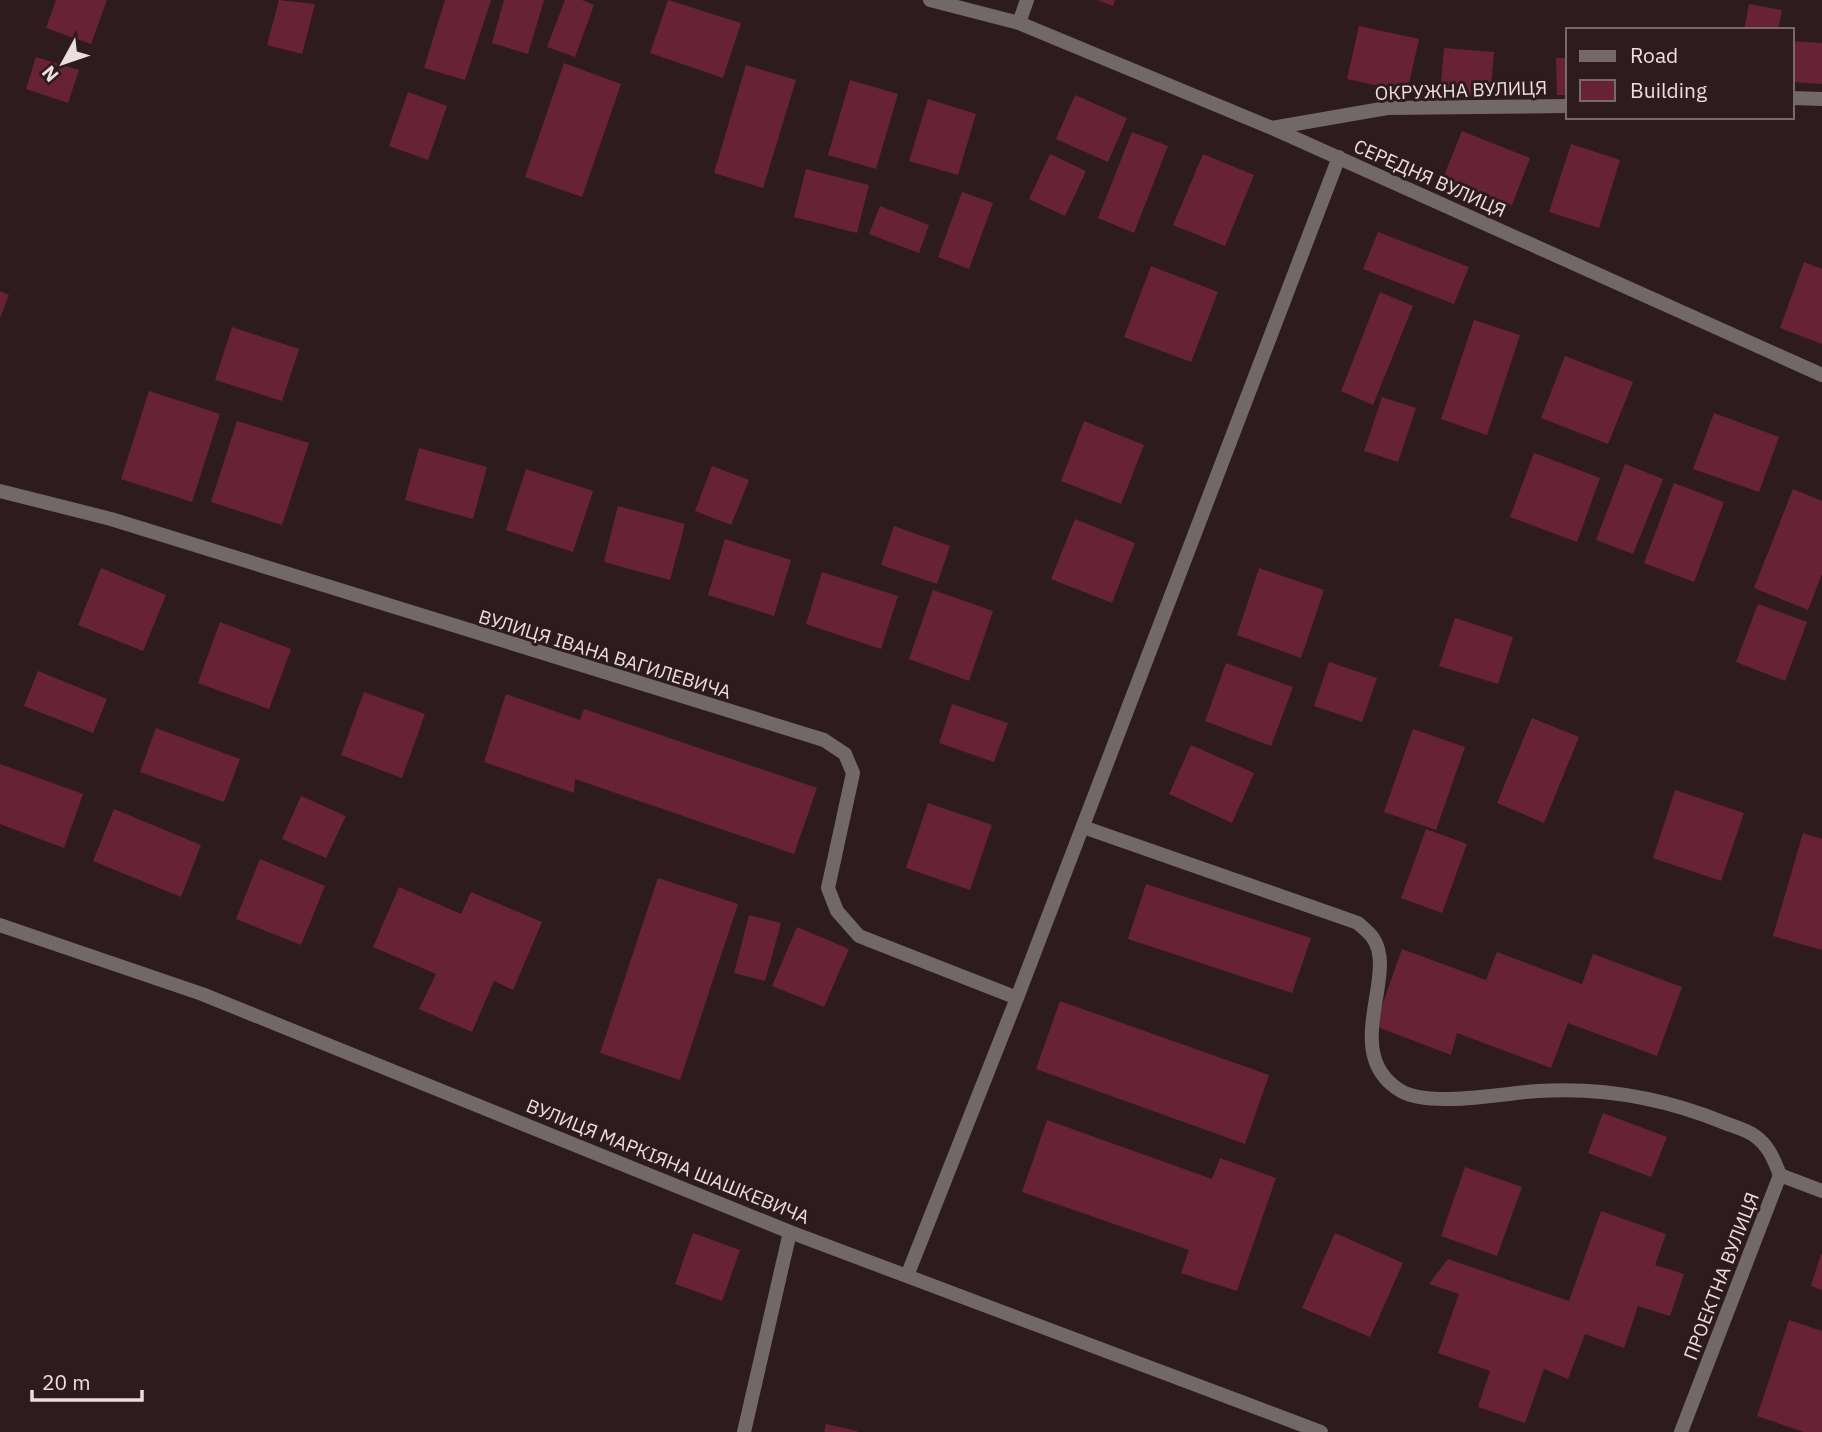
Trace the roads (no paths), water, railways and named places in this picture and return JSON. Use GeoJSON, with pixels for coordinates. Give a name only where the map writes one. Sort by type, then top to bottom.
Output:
{"type":"FeatureCollection","features":[{"type":"Feature","properties":{"kind":"street","name":"СЕРЕДНЯ ВУЛИЦЯ"},"geometry":{"type":"LineString","coordinates":[[930,0],[1018,23],[1272,128],[1822,375]]}},
{"type":"Feature","properties":{"kind":"street"},"geometry":{"type":"LineString","coordinates":[[1018,23],[1027,0]]}},
{"type":"Feature","properties":{"kind":"street"},"geometry":{"type":"LineString","coordinates":[[1794,98],[1822,99]]}},
{"type":"Feature","properties":{"kind":"street","name":"ОКРУЖНА ВУЛИЦЯ"},"geometry":{"type":"LineString","coordinates":[[1272,128],[1387,108],[1566,106]]}},
{"type":"Feature","properties":{"kind":"street"},"geometry":{"type":"LineString","coordinates":[[907,1276],[1017,998],[1339,158]]}},
{"type":"Feature","properties":{"kind":"street","name":"ВУЛИЦЯ ІВАНА ВАГИЛЕВИЧА"},"geometry":{"type":"LineString","coordinates":[[0,491],[111,519],[824,740],[845,754],[853,773],[828,888],[837,911],[859,936],[1017,998]]}},
{"type":"Feature","properties":{"kind":"street"},"geometry":{"type":"LineString","coordinates":[[1083,827],[1358,923],[1374,939],[1379,963],[1371,1032],[1374,1055],[1384,1075],[1401,1092],[1424,1098],[1474,1098],[1540,1091],[1607,1093],[1652,1100],[1698,1112],[1754,1135],[1771,1152],[1780,1175]]}},
{"type":"Feature","properties":{"kind":"street","name":"ВУЛИЦЯ МАРКІЯНА ШАШКЕВИЧА"},"geometry":{"type":"LineString","coordinates":[[0,925],[202,994],[790,1232],[1321,1432]]}},
{"type":"Feature","properties":{"kind":"street","name":"ПРОЕКТНА ВУЛИЦЯ"},"geometry":{"type":"LineString","coordinates":[[1681,1432],[1780,1175],[1822,1191]]}},
{"type":"Feature","properties":{"kind":"street"},"geometry":{"type":"LineString","coordinates":[[744,1432],[790,1232]]}}]}
